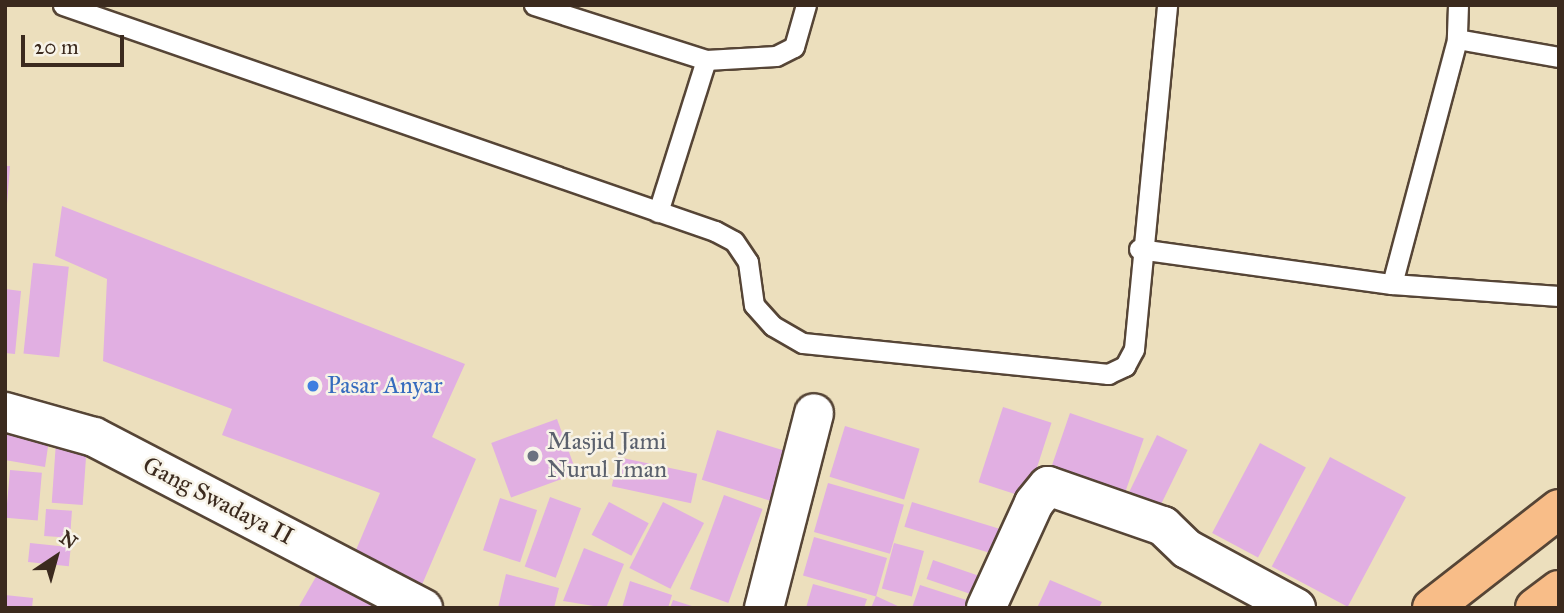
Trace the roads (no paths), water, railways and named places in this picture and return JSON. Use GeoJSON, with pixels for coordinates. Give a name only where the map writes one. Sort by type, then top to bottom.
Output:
{"type":"FeatureCollection","features":[{"type":"Feature","properties":{"kind":"highway"},"geometry":{"type":"LineString","coordinates":[[1432,608],[1559,509]]}},
{"type":"Feature","properties":{"kind":"highway"},"geometry":{"type":"LineString","coordinates":[[1535,608],[1559,590]]}},
{"type":"Feature","properties":{"kind":"street","name":"Gang Swadaya II"},"geometry":{"type":"LineString","coordinates":[[5,412],[94,437],[424,608]]}},
{"type":"Feature","properties":{"kind":"street"},"geometry":{"type":"LineString","coordinates":[[764,608],[814,413]]}},
{"type":"Feature","properties":{"kind":"street"},"geometry":{"type":"LineString","coordinates":[[986,608],[1034,503],[1048,486],[1163,526],[1187,549],[1296,608]]}},
{"type":"Feature","properties":{"kind":"lane"},"geometry":{"type":"LineString","coordinates":[[63,5],[658,212],[734,242],[748,262],[754,304],[773,326],[803,343],[1108,374],[1125,366],[1134,349],[1139,249],[1167,5]]}},
{"type":"Feature","properties":{"kind":"lane"},"geometry":{"type":"LineString","coordinates":[[534,5],[706,60],[776,55],[794,47],[806,5]]}},
{"type":"Feature","properties":{"kind":"lane"},"geometry":{"type":"LineString","coordinates":[[1392,284],[1457,39],[1458,5]]}},
{"type":"Feature","properties":{"kind":"lane"},"geometry":{"type":"LineString","coordinates":[[1457,39],[1559,57]]}},
{"type":"Feature","properties":{"kind":"lane"},"geometry":{"type":"LineString","coordinates":[[658,212],[706,60]]}},
{"type":"Feature","properties":{"kind":"lane"},"geometry":{"type":"LineString","coordinates":[[1139,249],[1392,284],[1559,296]]}},
{"type":"Feature","properties":{"kind":"place","name":"Pasar Anyar"},"geometry":{"type":"Point","coordinates":[313,386]}},
{"type":"Feature","properties":{"kind":"place","name":"Masjid Jami Nurul Iman"},"geometry":{"type":"Point","coordinates":[533,456]}}]}
